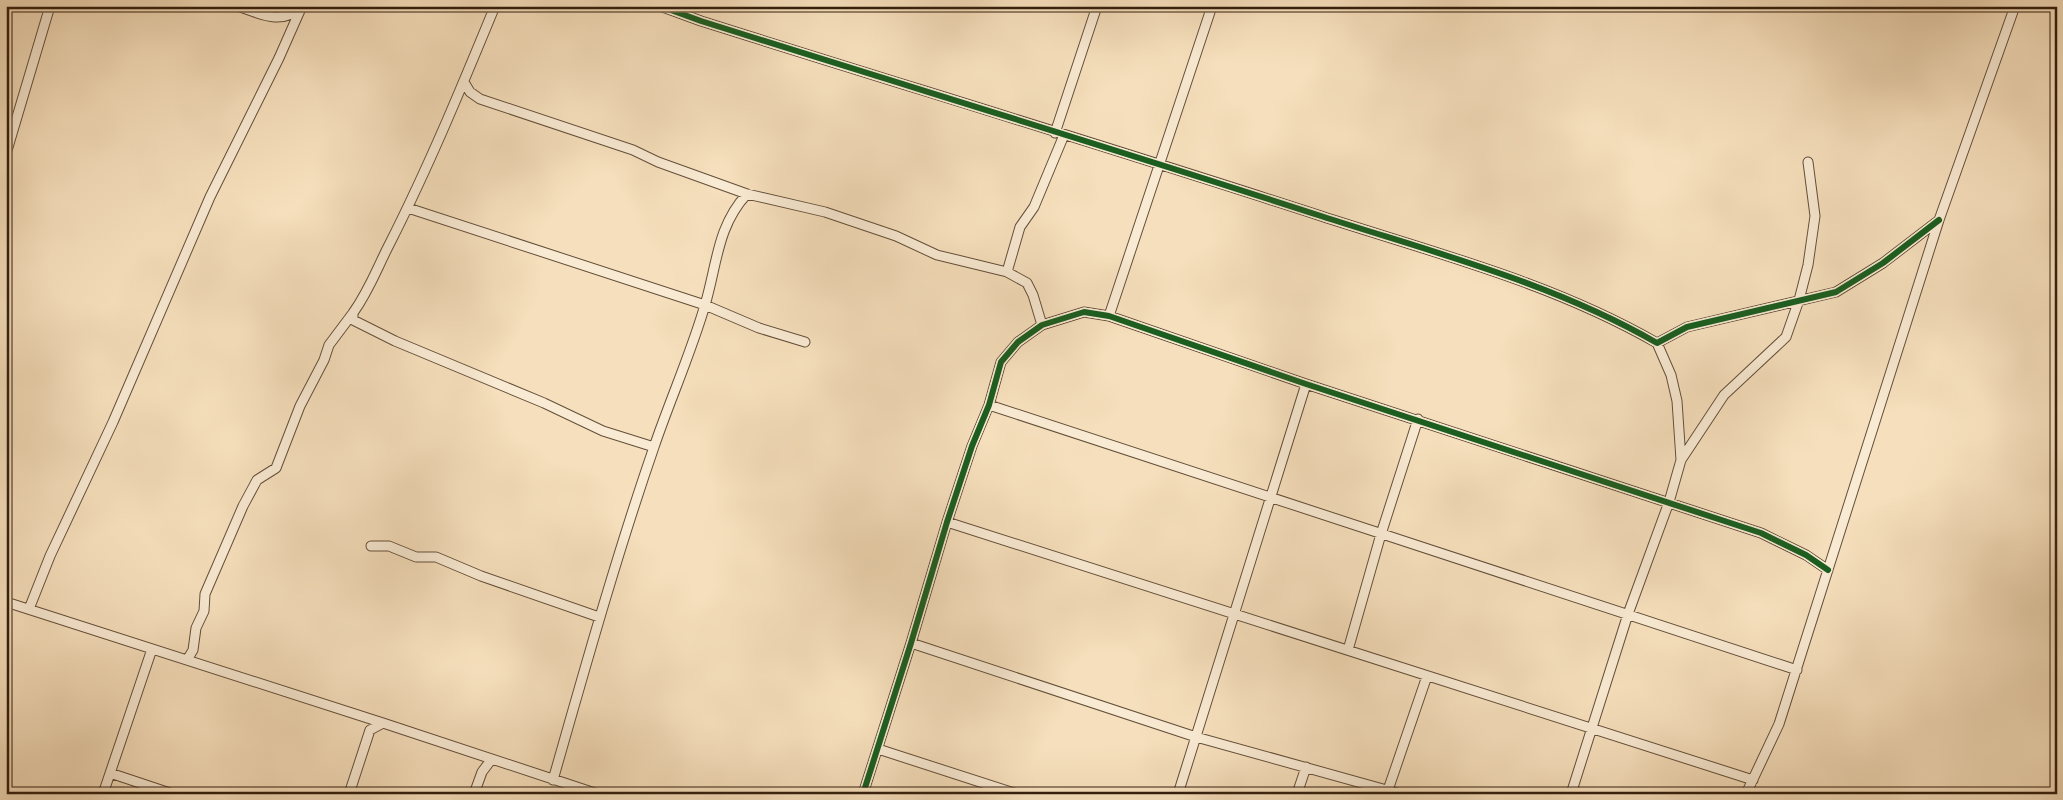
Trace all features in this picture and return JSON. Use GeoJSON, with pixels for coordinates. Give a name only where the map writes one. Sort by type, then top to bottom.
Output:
{"type":"FeatureCollection","features":[{"type":"Feature","properties":{"kind":"street"},"geometry":{"type":"LineString","coordinates":[[6,154],[50,6]]}},
{"type":"Feature","properties":{"kind":"street"},"geometry":{"type":"LineString","coordinates":[[237,6],[279,19],[293,15],[301,6]]}},
{"type":"Feature","properties":{"kind":"street"},"geometry":{"type":"LineString","coordinates":[[29,609],[53,548],[113,422],[210,197],[279,58],[301,6]]}},
{"type":"Feature","properties":{"kind":"street"},"geometry":{"type":"LineString","coordinates":[[186,660],[193,650],[196,628],[204,611],[204,594],[243,506],[257,480],[276,468],[300,406],[324,360],[329,345],[371,287],[384,254],[408,208],[464,82],[495,6]]}},
{"type":"Feature","properties":{"kind":"street"},"geometry":{"type":"LineString","coordinates":[[660,6],[701,21],[1161,165],[1565,297],[1657,343],[1671,375],[1677,401],[1681,460],[1670,502],[1628,614],[1570,794]]}},
{"type":"Feature","properties":{"kind":"street"},"geometry":{"type":"LineString","coordinates":[[1006,272],[1020,227],[1034,207],[1060,134],[1097,6]]}},
{"type":"Feature","properties":{"kind":"street"},"geometry":{"type":"LineString","coordinates":[[1109,316],[1161,165],[1212,6]]}},
{"type":"Feature","properties":{"kind":"street"},"geometry":{"type":"LineString","coordinates":[[1746,794],[1779,724],[1939,220],[2015,6]]}},
{"type":"Feature","properties":{"kind":"street"},"geometry":{"type":"LineString","coordinates":[[464,82],[470,92],[480,99],[496,102],[625,147],[658,162],[747,194],[825,212],[896,236],[937,255],[1006,272],[1027,283],[1033,295],[1042,325]]}},
{"type":"Feature","properties":{"kind":"street"},"geometry":{"type":"LineString","coordinates":[[1681,460],[1724,395],[1786,337],[1799,300],[1808,265],[1815,216],[1808,162]]}},
{"type":"Feature","properties":{"kind":"street"},"geometry":{"type":"LineString","coordinates":[[554,780],[599,617],[654,447],[705,305],[725,227],[734,208],[747,194]]}},
{"type":"Feature","properties":{"kind":"street"},"geometry":{"type":"LineString","coordinates":[[408,208],[705,305],[759,328],[805,342]]}},
{"type":"Feature","properties":{"kind":"street"},"geometry":{"type":"LineString","coordinates":[[1657,343],[1687,327],[1836,292],[1883,263],[1939,220]]}},
{"type":"Feature","properties":{"kind":"street"},"geometry":{"type":"LineString","coordinates":[[863,794],[947,522],[972,446],[989,405],[1000,362],[1018,342],[1042,325],[1084,312],[1109,316],[1306,384],[1418,419],[1761,533],[1806,556],[1828,570]]}},
{"type":"Feature","properties":{"kind":"street"},"geometry":{"type":"LineString","coordinates":[[353,313],[354,320],[395,341],[544,403],[603,431],[654,447]]}},
{"type":"Feature","properties":{"kind":"street"},"geometry":{"type":"LineString","coordinates":[[1178,794],[1273,496],[1306,384]]}},
{"type":"Feature","properties":{"kind":"street"},"geometry":{"type":"LineString","coordinates":[[989,405],[1273,496],[1381,534],[1797,670]]}},
{"type":"Feature","properties":{"kind":"street"},"geometry":{"type":"LineString","coordinates":[[1348,650],[1381,534],[1418,419]]}},
{"type":"Feature","properties":{"kind":"street"},"geometry":{"type":"LineString","coordinates":[[947,522],[1753,780]]}},
{"type":"Feature","properties":{"kind":"street"},"geometry":{"type":"LineString","coordinates":[[371,546],[389,546],[416,557],[436,557],[481,576],[599,617]]}},
{"type":"Feature","properties":{"kind":"street"},"geometry":{"type":"LineString","coordinates":[[6,602],[598,794]]}},
{"type":"Feature","properties":{"kind":"street"},"geometry":{"type":"LineString","coordinates":[[911,643],[1196,737],[1401,794]]}},
{"type":"Feature","properties":{"kind":"street"},"geometry":{"type":"LineString","coordinates":[[103,794],[152,649]]}},
{"type":"Feature","properties":{"kind":"street"},"geometry":{"type":"LineString","coordinates":[[1388,790],[1427,676]]}},
{"type":"Feature","properties":{"kind":"street"},"geometry":{"type":"LineString","coordinates":[[349,794],[370,730],[383,723]]}},
{"type":"Feature","properties":{"kind":"street"},"geometry":{"type":"LineString","coordinates":[[878,749],[1017,794]]}},
{"type":"Feature","properties":{"kind":"street"},"geometry":{"type":"LineString","coordinates":[[474,794],[482,772],[491,760]]}},
{"type":"Feature","properties":{"kind":"street"},"geometry":{"type":"LineString","coordinates":[[1297,794],[1306,767]]}},
{"type":"Feature","properties":{"kind":"street"},"geometry":{"type":"LineString","coordinates":[[110,773],[173,794]]}},
{"type":"Feature","properties":{"kind":"cycle path"},"geometry":{"type":"LineString","coordinates":[[660,6],[701,21],[1166,166],[1493,271],[1577,303],[1657,343],[1687,327],[1836,292],[1883,263],[1939,220]]}},
{"type":"Feature","properties":{"kind":"cycle path"},"geometry":{"type":"LineString","coordinates":[[863,794],[947,522],[972,446],[989,405],[1001,362],[1018,342],[1042,325],[1084,312],[1109,316],[1306,384],[1761,533],[1806,555],[1828,570]]}}]}
